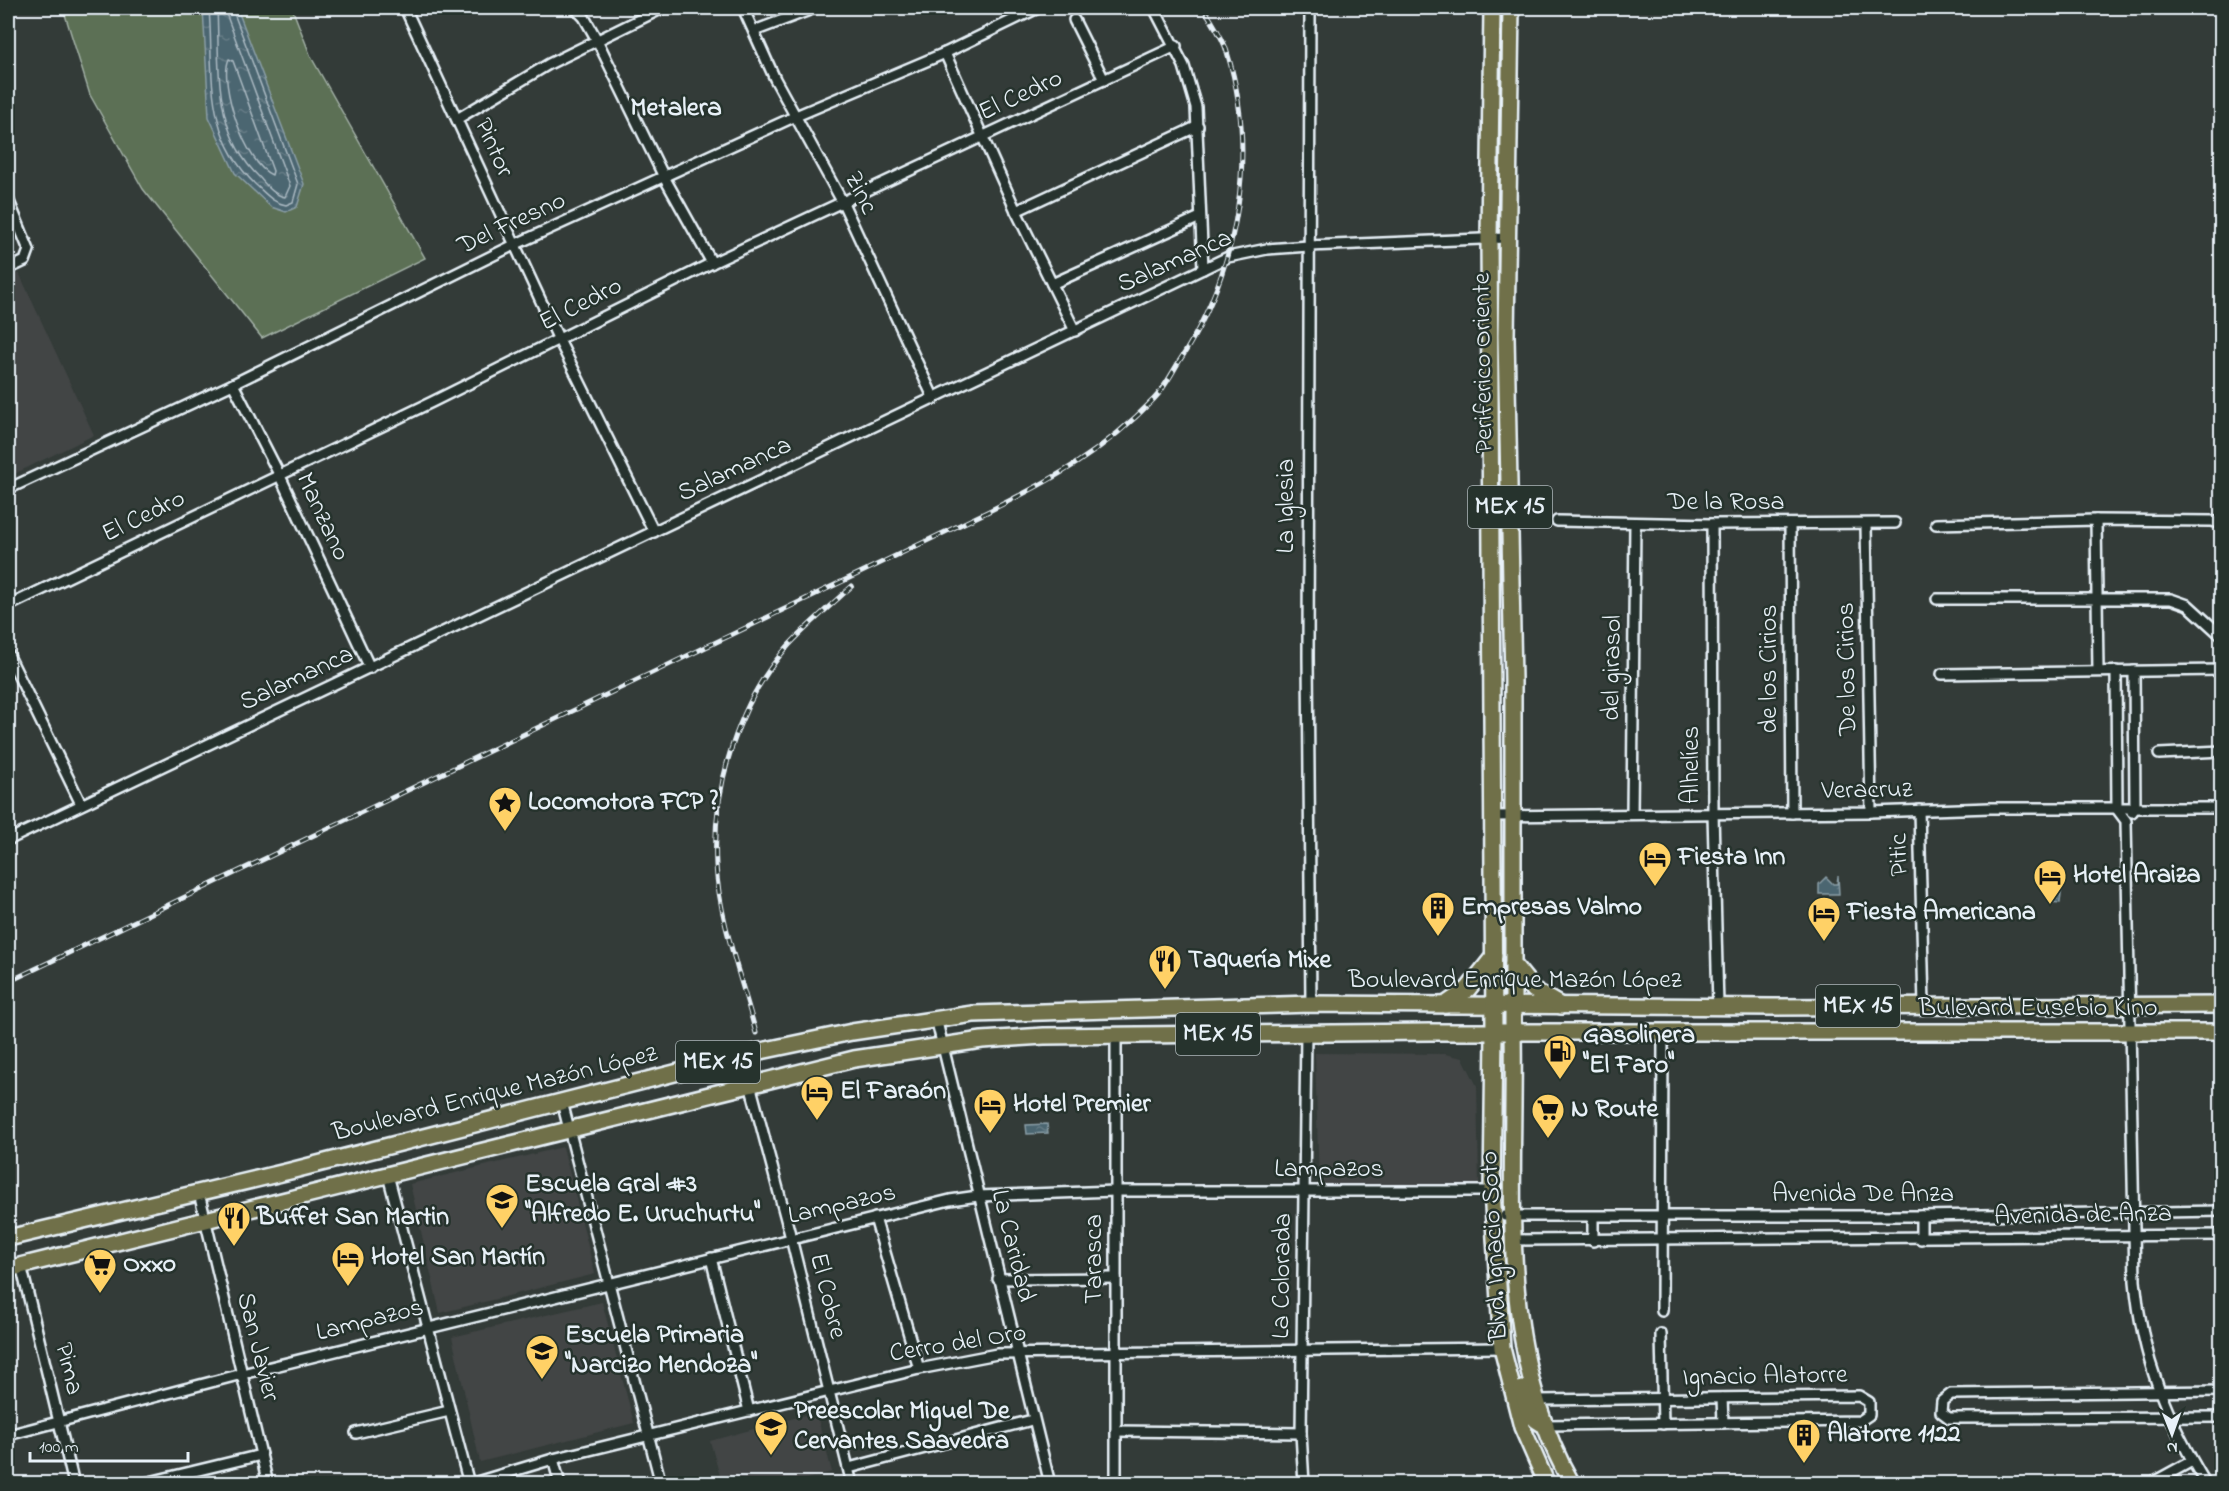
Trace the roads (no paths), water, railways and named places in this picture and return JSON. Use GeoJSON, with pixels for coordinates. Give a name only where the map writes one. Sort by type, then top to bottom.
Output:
{"type":"FeatureCollection","features":[{"type":"Feature","properties":{"kind":"main road","name":"Periferico Oriente"},"geometry":{"type":"LineString","coordinates":[[1492,8],[1489,238],[1494,1006]]}},
{"type":"Feature","properties":{"kind":"main road","name":"Periferico Oriente"},"geometry":{"type":"LineString","coordinates":[[1511,8],[1506,238],[1513,1006]]}},
{"type":"Feature","properties":{"kind":"main road"},"geometry":{"type":"LineString","coordinates":[[1444,1005],[1468,989],[1494,956]]}},
{"type":"Feature","properties":{"kind":"main road"},"geometry":{"type":"LineString","coordinates":[[1513,964],[1534,990],[1561,1006]]}},
{"type":"Feature","properties":{"kind":"main road","name":"Boulevard Enrique Mazón López"},"geometry":{"type":"LineString","coordinates":[[8,1238],[199,1193],[761,1051],[936,1018],[1026,1011],[1311,1004],[2222,1005]]}},
{"type":"Feature","properties":{"kind":"main road","name":"Blvd. Ignacio Soto"},"geometry":{"type":"LineString","coordinates":[[1494,1006],[1492,1191],[1502,1348],[1520,1418],[1547,1484]]}},
{"type":"Feature","properties":{"kind":"main road","name":"Blvd. Ignacio Soto"},"geometry":{"type":"LineString","coordinates":[[1513,1006],[1509,1216],[1514,1240],[1524,1352],[1546,1425],[1572,1484]]}},
{"type":"Feature","properties":{"kind":"main road","name":"Bulevard Eusebio Kino"},"geometry":{"type":"LineString","coordinates":[[1494,1033],[2222,1032]]}},
{"type":"Feature","properties":{"kind":"main road","name":"Boulevard Enrique Mazón López"},"geometry":{"type":"LineString","coordinates":[[14,1267],[854,1059],[943,1045],[1033,1037],[1494,1033]]}},
{"type":"Feature","properties":{"kind":"main road"},"geometry":{"type":"LineString","coordinates":[[1492,1191],[1504,1194],[1509,1216]]}},
{"type":"Feature","properties":{"kind":"main road"},"geometry":{"type":"LineString","coordinates":[[1502,1348],[1513,1357],[1528,1410],[1540,1424],[1546,1425]]}},
{"type":"Feature","properties":{"kind":"street","name":"Pintor"},"geometry":{"type":"LineString","coordinates":[[405,8],[559,340],[654,532]]}},
{"type":"Feature","properties":{"kind":"street"},"geometry":{"type":"LineString","coordinates":[[575,8],[584,17],[597,40],[664,177],[712,263]]}},
{"type":"Feature","properties":{"kind":"street"},"geometry":{"type":"LineString","coordinates":[[642,8],[649,16]]}},
{"type":"Feature","properties":{"kind":"street"},"geometry":{"type":"LineString","coordinates":[[457,119],[549,64],[663,8]]}},
{"type":"Feature","properties":{"kind":"street","name":"Zinc"},"geometry":{"type":"LineString","coordinates":[[743,8],[796,116],[843,203],[934,399]]}},
{"type":"Feature","properties":{"kind":"street"},"geometry":{"type":"LineString","coordinates":[[754,32],[815,8]]}},
{"type":"Feature","properties":{"kind":"street","name":"Del Fresno"},"geometry":{"type":"LineString","coordinates":[[8,489],[233,384],[514,245],[796,116],[945,53],[1038,8]]}},
{"type":"Feature","properties":{"kind":"street"},"geometry":{"type":"LineString","coordinates":[[1154,8],[1176,46],[1190,84],[1198,126],[1203,269]]}},
{"type":"Feature","properties":{"kind":"street","name":"La Iglesia"},"geometry":{"type":"LineString","coordinates":[[1310,8],[1308,657],[1311,1004]]}},
{"type":"Feature","properties":{"kind":"street"},"geometry":{"type":"LineString","coordinates":[[1074,20],[1104,80]]}},
{"type":"Feature","properties":{"kind":"street","name":"El Cedro"},"geometry":{"type":"LineString","coordinates":[[8,606],[559,340],[712,263],[1176,46]]}},
{"type":"Feature","properties":{"kind":"street"},"geometry":{"type":"LineString","coordinates":[[945,53],[1016,211],[1075,331]]}},
{"type":"Feature","properties":{"kind":"street"},"geometry":{"type":"LineString","coordinates":[[1016,211],[1198,126]]}},
{"type":"Feature","properties":{"kind":"street"},"geometry":{"type":"LineString","coordinates":[[8,199],[29,250],[25,261],[8,269]]}},
{"type":"Feature","properties":{"kind":"street"},"geometry":{"type":"LineString","coordinates":[[1052,285],[1200,217]]}},
{"type":"Feature","properties":{"kind":"street","name":"Salamanca"},"geometry":{"type":"LineString","coordinates":[[8,840],[934,399],[1228,256],[1251,251],[1309,246],[1506,238]]}},
{"type":"Feature","properties":{"kind":"street","name":"Manzano"},"geometry":{"type":"LineString","coordinates":[[233,384],[279,474],[370,668]]}},
{"type":"Feature","properties":{"kind":"street"},"geometry":{"type":"LineString","coordinates":[[2096,520],[2098,671]]}},
{"type":"Feature","properties":{"kind":"street"},"geometry":{"type":"LineString","coordinates":[[1936,524],[2096,520],[2212,521],[2222,524]]}},
{"type":"Feature","properties":{"kind":"street","name":"De la Rosa"},"geometry":{"type":"LineString","coordinates":[[1557,521],[1895,524]]}},
{"type":"Feature","properties":{"kind":"street","name":"del girasol"},"geometry":{"type":"LineString","coordinates":[[1632,814],[1635,523]]}},
{"type":"Feature","properties":{"kind":"street","name":"Alhelíes"},"geometry":{"type":"LineString","coordinates":[[1712,524],[1713,813],[1718,1006]]}},
{"type":"Feature","properties":{"kind":"street","name":"de los Cirios"},"geometry":{"type":"LineString","coordinates":[[1790,524],[1792,813]]}},
{"type":"Feature","properties":{"kind":"street","name":"De los Cirios"},"geometry":{"type":"LineString","coordinates":[[1866,525],[1871,812]]}},
{"type":"Feature","properties":{"kind":"street"},"geometry":{"type":"LineString","coordinates":[[1938,599],[2097,597],[2181,601],[2222,636]]}},
{"type":"Feature","properties":{"kind":"street"},"geometry":{"type":"LineString","coordinates":[[8,654],[81,804]]}},
{"type":"Feature","properties":{"kind":"street"},"geometry":{"type":"LineString","coordinates":[[1942,674],[2222,670]]}},
{"type":"Feature","properties":{"kind":"street"},"geometry":{"type":"LineString","coordinates":[[2116,671],[2117,809],[2126,821]]}},
{"type":"Feature","properties":{"kind":"street"},"geometry":{"type":"LineString","coordinates":[[2134,671],[2135,808],[2126,821],[2133,1213],[2138,1311],[2158,1393],[2206,1484]]}},
{"type":"Feature","properties":{"kind":"street"},"geometry":{"type":"LineString","coordinates":[[2116,716],[2134,715]]}},
{"type":"Feature","properties":{"kind":"street"},"geometry":{"type":"LineString","coordinates":[[2159,754],[2222,751]]}},
{"type":"Feature","properties":{"kind":"street","name":"Veracruz"},"geometry":{"type":"LineString","coordinates":[[1493,816],[1871,812],[1990,808],[2222,808]]}},
{"type":"Feature","properties":{"kind":"street","name":"Pitic"},"geometry":{"type":"LineString","coordinates":[[1920,810],[1924,1006]]}},
{"type":"Feature","properties":{"kind":"street","name":"La Caridad"},"geometry":{"type":"LineString","coordinates":[[936,1018],[1032,1420],[1050,1484]]}},
{"type":"Feature","properties":{"kind":"street"},"geometry":{"type":"LineString","coordinates":[[1662,1311],[1663,1032]]}},
{"type":"Feature","properties":{"kind":"street","name":"La Colorada"},"geometry":{"type":"LineString","coordinates":[[1304,1484],[1301,1433],[1306,1191],[1306,1033]]}},
{"type":"Feature","properties":{"kind":"street","name":"Tarasca"},"geometry":{"type":"LineString","coordinates":[[1116,1035],[1116,1484]]}},
{"type":"Feature","properties":{"kind":"street","name":"El Cobre"},"geometry":{"type":"LineString","coordinates":[[750,1084],[852,1484]]}},
{"type":"Feature","properties":{"kind":"street"},"geometry":{"type":"LineString","coordinates":[[562,1102],[661,1484]]}},
{"type":"Feature","properties":{"kind":"street"},"geometry":{"type":"LineString","coordinates":[[388,1175],[470,1484]]}},
{"type":"Feature","properties":{"kind":"street","name":"Lampazos"},"geometry":{"type":"LineString","coordinates":[[8,1435],[242,1374],[791,1238],[978,1196],[1115,1191],[1492,1191]]}},
{"type":"Feature","properties":{"kind":"street","name":"San Javier"},"geometry":{"type":"LineString","coordinates":[[199,1193],[268,1484]]}},
{"type":"Feature","properties":{"kind":"street","name":"Avenida De Anza"},"geometry":{"type":"LineString","coordinates":[[1509,1216],[1593,1218],[1921,1216],[2222,1211]]}},
{"type":"Feature","properties":{"kind":"street"},"geometry":{"type":"LineString","coordinates":[[1921,1216],[1922,1239]]}},
{"type":"Feature","properties":{"kind":"street"},"geometry":{"type":"LineString","coordinates":[[875,1218],[919,1369]]}},
{"type":"Feature","properties":{"kind":"street"},"geometry":{"type":"LineString","coordinates":[[1593,1218],[1593,1241]]}},
{"type":"Feature","properties":{"kind":"street","name":"Avenida de Anza"},"geometry":{"type":"LineString","coordinates":[[1514,1240],[1663,1241],[2222,1235]]}},
{"type":"Feature","properties":{"kind":"street"},"geometry":{"type":"LineString","coordinates":[[711,1258],[749,1410]]}},
{"type":"Feature","properties":{"kind":"street","name":"Pima"},"geometry":{"type":"LineString","coordinates":[[14,1267],[59,1422],[74,1484]]}},
{"type":"Feature","properties":{"kind":"street"},"geometry":{"type":"LineString","coordinates":[[998,1279],[1116,1278]]}},
{"type":"Feature","properties":{"kind":"street"},"geometry":{"type":"LineString","coordinates":[[1661,1334],[1664,1424]]}},
{"type":"Feature","properties":{"kind":"street","name":"Cerro del Oro"},"geometry":{"type":"LineString","coordinates":[[470,1484],[553,1459],[749,1410],[919,1369],[1017,1352],[1302,1352],[1502,1348]]}},
{"type":"Feature","properties":{"kind":"street"},"geometry":{"type":"LineString","coordinates":[[2222,1391],[1951,1394],[1942,1401],[1940,1407],[1944,1416],[1949,1418],[2222,1417]]}},
{"type":"Feature","properties":{"kind":"street","name":"Ignacio Alatorre"},"geometry":{"type":"LineString","coordinates":[[1538,1400],[1859,1396],[1869,1402],[1870,1409],[1869,1415],[1860,1421],[1546,1425]]}},
{"type":"Feature","properties":{"kind":"street"},"geometry":{"type":"LineString","coordinates":[[1722,1398],[1723,1423]]}},
{"type":"Feature","properties":{"kind":"street"},"geometry":{"type":"LineString","coordinates":[[356,1433],[449,1411]]}},
{"type":"Feature","properties":{"kind":"street"},"geometry":{"type":"LineString","coordinates":[[849,1468],[1032,1420]]}},
{"type":"Feature","properties":{"kind":"street"},"geometry":{"type":"LineString","coordinates":[[1116,1431],[1301,1433]]}},
{"type":"Feature","properties":{"kind":"street"},"geometry":{"type":"LineString","coordinates":[[141,1484],[261,1455]]}},
{"type":"Feature","properties":{"kind":"street"},"geometry":{"type":"LineString","coordinates":[[553,1459],[560,1484]]}},
{"type":"Feature","properties":{"kind":"street"},"geometry":{"type":"LineString","coordinates":[[2150,1484],[2192,1461]]}},
{"type":"Feature","properties":{"kind":"water"},"geometry":{"type":"Polygon","coordinates":[[[203,8],[237,8],[304,184],[297,207],[286,212],[271,207],[235,173],[209,117],[203,8]]]}},
{"type":"Feature","properties":{"kind":"water"},"geometry":{"type":"Polygon","coordinates":[[[1838,876],[1839,894],[1819,894],[1819,884],[1826,877],[1833,884],[1837,884],[1838,876]]]}},
{"type":"Feature","properties":{"kind":"water"},"geometry":{"type":"Polygon","coordinates":[[[2062,883],[2060,903],[2050,902],[2047,884],[2062,883]]]}},
{"type":"Feature","properties":{"kind":"water"},"geometry":{"type":"Polygon","coordinates":[[[1047,1124],[1048,1133],[1027,1134],[1026,1125],[1047,1124]]]}},
{"type":"Feature","properties":{"kind":"railway"},"geometry":{"type":"LineString","coordinates":[[8,982],[989,511],[1077,463],[1116,434],[1158,394],[1184,354],[1203,320],[1230,246],[1238,207],[1242,168],[1241,129],[1236,90],[1227,52],[1204,8]]}},
{"type":"Feature","properties":{"kind":"railway"},"geometry":{"type":"LineString","coordinates":[[756,1033],[726,928],[718,886],[716,836],[718,807],[724,777],[742,720],[771,668],[789,645],[852,586]]}},
{"type":"Feature","properties":{"kind":"place","name":"Locomotora FCP ?"},"geometry":{"type":"Point","coordinates":[505,832]}},
{"type":"Feature","properties":{"kind":"place","name":"Fiesta Inn"},"geometry":{"type":"Point","coordinates":[1655,887]}},
{"type":"Feature","properties":{"kind":"place","name":"Hotel Araiza"},"geometry":{"type":"Point","coordinates":[2050,905]}},
{"type":"Feature","properties":{"kind":"place","name":"Empresas Valmo"},"geometry":{"type":"Point","coordinates":[1438,937]}},
{"type":"Feature","properties":{"kind":"place","name":"Fiesta Americana"},"geometry":{"type":"Point","coordinates":[1824,942]}},
{"type":"Feature","properties":{"kind":"place","name":"Taquería Mixe"},"geometry":{"type":"Point","coordinates":[1165,990]}},
{"type":"Feature","properties":{"kind":"place","name":"Gasolinera \"El Faro\""},"geometry":{"type":"Point","coordinates":[1560,1080]}},
{"type":"Feature","properties":{"kind":"place","name":"El Faraón"},"geometry":{"type":"Point","coordinates":[817,1121]}},
{"type":"Feature","properties":{"kind":"place","name":"Hotel Premier"},"geometry":{"type":"Point","coordinates":[990,1134]}},
{"type":"Feature","properties":{"kind":"place","name":"N Route"},"geometry":{"type":"Point","coordinates":[1548,1139]}},
{"type":"Feature","properties":{"kind":"place","name":"Escuela Gral #3 \"Alfredo E. Uruchurtu\""},"geometry":{"type":"Point","coordinates":[502,1229]}},
{"type":"Feature","properties":{"kind":"place","name":"Buffet San Martin"},"geometry":{"type":"Point","coordinates":[234,1247]}},
{"type":"Feature","properties":{"kind":"place","name":"Hotel San Martín"},"geometry":{"type":"Point","coordinates":[348,1287]}},
{"type":"Feature","properties":{"kind":"place","name":"Oxxo"},"geometry":{"type":"Point","coordinates":[100,1294]}},
{"type":"Feature","properties":{"kind":"place","name":"Escuela Primaria \"Narcizo Mendoza\""},"geometry":{"type":"Point","coordinates":[542,1380]}},
{"type":"Feature","properties":{"kind":"place","name":"Preescolar Miguel De Cervantes Saavedra"},"geometry":{"type":"Point","coordinates":[771,1456]}},
{"type":"Feature","properties":{"kind":"place","name":"Alatorre 1122"},"geometry":{"type":"Point","coordinates":[1804,1464]}},
{"type":"Feature","properties":{"kind":"district","name":"Metalera"},"geometry":{"type":"Point","coordinates":[676,108]}}]}
